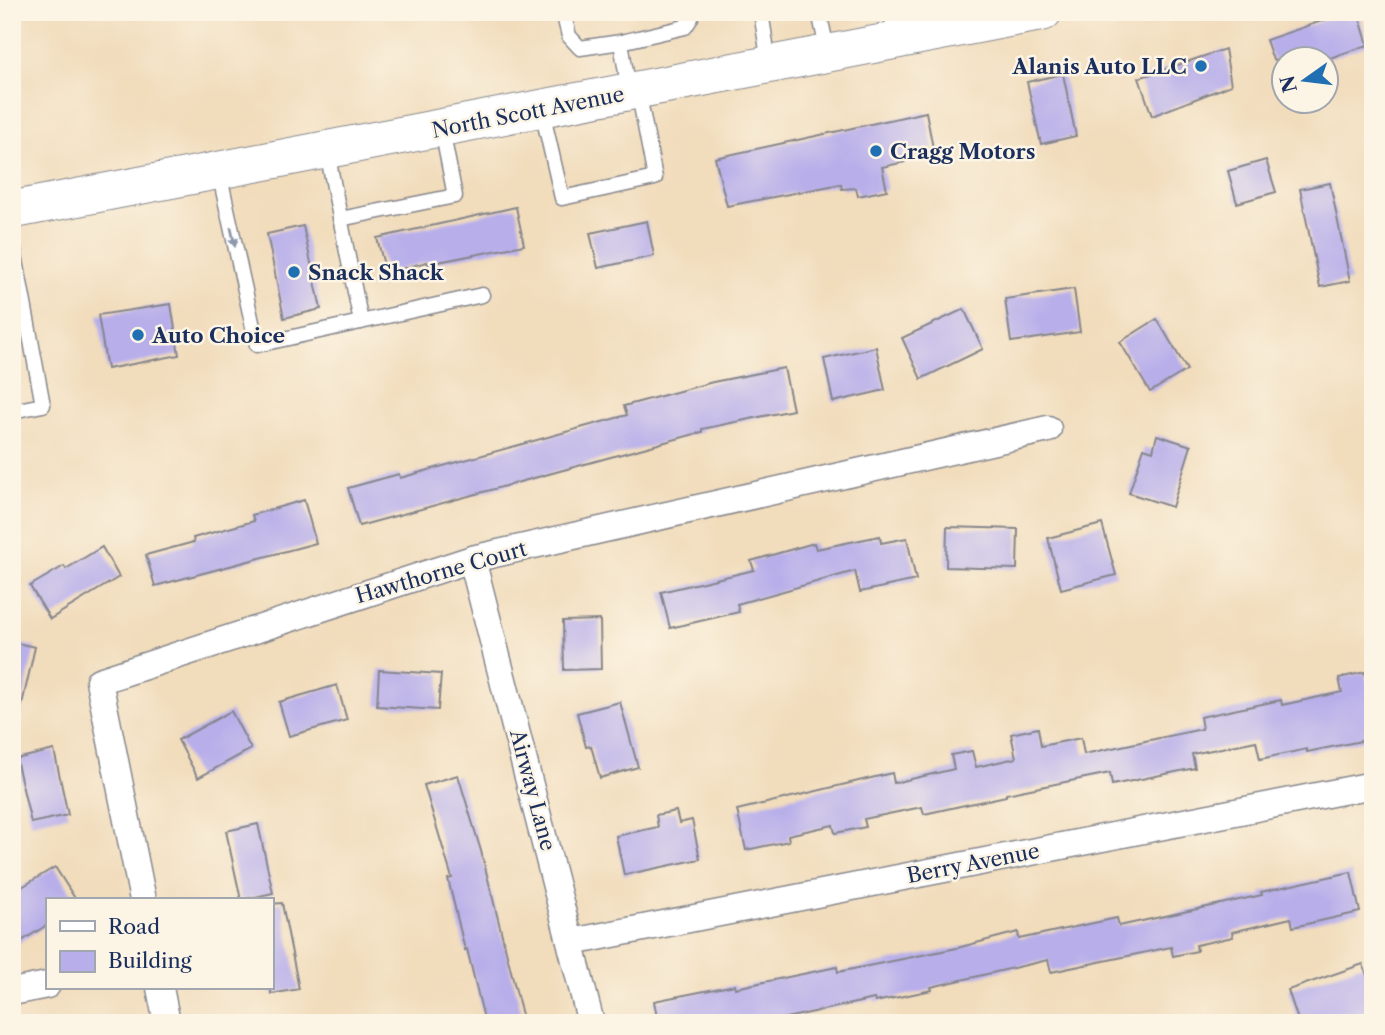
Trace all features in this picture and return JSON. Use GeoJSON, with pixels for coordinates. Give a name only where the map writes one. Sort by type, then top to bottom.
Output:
{"type":"FeatureCollection","features":[{"type":"Feature","properties":{"kind":"main road","name":"North Scott Avenue"},"geometry":{"type":"LineString","coordinates":[[12,210],[828,54],[900,26],[1043,12]]}},
{"type":"Feature","properties":{"kind":"street","name":"Hawthorne Court"},"geometry":{"type":"LineString","coordinates":[[143,898],[99,681],[472,559],[1048,429]]}},
{"type":"Feature","properties":{"kind":"street","name":"Airway Lane"},"geometry":{"type":"LineString","coordinates":[[472,559],[591,1023]]}},
{"type":"Feature","properties":{"kind":"street","name":"Berry Avenue"},"geometry":{"type":"LineString","coordinates":[[572,942],[1373,785]]}},
{"type":"Feature","properties":{"kind":"street"},"geometry":{"type":"LineString","coordinates":[[12,992],[46,985]]}},
{"type":"Feature","properties":{"kind":"street"},"geometry":{"type":"LineString","coordinates":[[160,990],[167,1023]]}},
{"type":"Feature","properties":{"kind":"lane"},"geometry":{"type":"LineString","coordinates":[[563,12],[569,36],[580,48],[621,42],[685,27],[691,18],[691,12]]}},
{"type":"Feature","properties":{"kind":"lane"},"geometry":{"type":"LineString","coordinates":[[761,12],[770,66]]}},
{"type":"Feature","properties":{"kind":"lane"},"geometry":{"type":"LineString","coordinates":[[819,12],[828,54]]}},
{"type":"Feature","properties":{"kind":"lane"},"geometry":{"type":"LineString","coordinates":[[541,109],[562,198],[655,178],[621,42]]}},
{"type":"Feature","properties":{"kind":"lane"},"geometry":{"type":"LineString","coordinates":[[340,219],[455,196],[442,128]]}},
{"type":"Feature","properties":{"kind":"lane"},"geometry":{"type":"LineString","coordinates":[[326,150],[361,323]]}},
{"type":"Feature","properties":{"kind":"lane"},"geometry":{"type":"LineString","coordinates":[[219,171],[257,345],[482,295]]}},
{"type":"Feature","properties":{"kind":"lane"},"geometry":{"type":"LineString","coordinates":[[12,239],[43,405],[12,411]]}},
{"type":"Feature","properties":{"kind":"building"},"geometry":{"type":"Polygon","coordinates":[[[1348,12],[1358,12],[1368,45],[1340,55],[1340,46],[1270,46],[1270,51],[1266,40],[1348,12]]]}},
{"type":"Feature","properties":{"kind":"building","name":"Alanis Auto LLC"},"geometry":{"type":"Polygon","coordinates":[[[1225,49],[1231,85],[1152,116],[1139,78],[1225,49]]]}},
{"type":"Feature","properties":{"kind":"building"},"geometry":{"type":"Polygon","coordinates":[[[1063,74],[1076,136],[1041,144],[1027,82],[1063,74]]]}},
{"type":"Feature","properties":{"kind":"building"},"geometry":{"type":"Polygon","coordinates":[[[926,112],[933,148],[904,155],[905,162],[882,167],[887,190],[858,196],[856,188],[842,189],[841,184],[727,206],[715,158],[926,112]]]}},
{"type":"Feature","properties":{"kind":"building"},"geometry":{"type":"Polygon","coordinates":[[[1266,160],[1276,192],[1237,203],[1228,171],[1266,160]]]}},
{"type":"Feature","properties":{"kind":"building"},"geometry":{"type":"Polygon","coordinates":[[[1330,183],[1350,281],[1320,287],[1300,189],[1330,183]]]}},
{"type":"Feature","properties":{"kind":"building"},"geometry":{"type":"Polygon","coordinates":[[[516,207],[524,245],[428,264],[427,262],[386,273],[377,238],[516,207]]]}},
{"type":"Feature","properties":{"kind":"building"},"geometry":{"type":"Polygon","coordinates":[[[647,221],[654,256],[598,268],[590,233],[647,221]]]}},
{"type":"Feature","properties":{"kind":"building","name":"Snack Shack"},"geometry":{"type":"Polygon","coordinates":[[[303,226],[321,309],[284,318],[267,234],[303,226]]]}},
{"type":"Feature","properties":{"kind":"building"},"geometry":{"type":"Polygon","coordinates":[[[1074,289],[1080,332],[1011,342],[1005,299],[1074,289]]]}},
{"type":"Feature","properties":{"kind":"building","name":"Auto Choice"},"geometry":{"type":"Polygon","coordinates":[[[171,304],[179,355],[107,369],[98,315],[171,304]]]}},
{"type":"Feature","properties":{"kind":"building"},"geometry":{"type":"Polygon","coordinates":[[[964,309],[983,349],[921,379],[902,338],[964,309]]]}},
{"type":"Feature","properties":{"kind":"building"},"geometry":{"type":"Polygon","coordinates":[[[1157,319],[1187,370],[1150,392],[1120,342],[1157,319]]]}},
{"type":"Feature","properties":{"kind":"building"},"geometry":{"type":"Polygon","coordinates":[[[876,347],[885,390],[833,402],[824,359],[876,347]]]}},
{"type":"Feature","properties":{"kind":"building"},"geometry":{"type":"Polygon","coordinates":[[[784,368],[793,410],[702,429],[702,432],[359,526],[348,488],[399,474],[400,478],[627,415],[624,406],[713,382],[784,368]]]}},
{"type":"Feature","properties":{"kind":"building"},"geometry":{"type":"Polygon","coordinates":[[[1157,435],[1191,446],[1172,507],[1129,493],[1144,448],[1153,451],[1157,435]]]}},
{"type":"Feature","properties":{"kind":"building"},"geometry":{"type":"Polygon","coordinates":[[[304,500],[316,543],[155,586],[146,555],[194,542],[193,538],[254,521],[252,515],[304,500]]]}},
{"type":"Feature","properties":{"kind":"building"},"geometry":{"type":"Polygon","coordinates":[[[1102,524],[1116,575],[1061,589],[1048,538],[1102,524]]]}},
{"type":"Feature","properties":{"kind":"building"},"geometry":{"type":"Polygon","coordinates":[[[947,527],[1018,529],[1017,569],[946,567],[947,527]]]}},
{"type":"Feature","properties":{"kind":"building"},"geometry":{"type":"Polygon","coordinates":[[[880,536],[881,543],[907,538],[916,580],[860,592],[855,571],[737,604],[739,612],[670,628],[661,592],[754,570],[751,561],[814,543],[816,549],[880,536]]]}},
{"type":"Feature","properties":{"kind":"building"},"geometry":{"type":"Polygon","coordinates":[[[102,547],[119,577],[50,619],[30,586],[64,566],[66,569],[102,547]]]}},
{"type":"Feature","properties":{"kind":"building"},"geometry":{"type":"Polygon","coordinates":[[[600,620],[601,669],[564,670],[563,621],[600,620]]]}},
{"type":"Feature","properties":{"kind":"building"},"geometry":{"type":"Polygon","coordinates":[[[12,642],[35,647],[21,709],[12,708],[12,642]]]}},
{"type":"Feature","properties":{"kind":"building"},"geometry":{"type":"Polygon","coordinates":[[[379,670],[441,674],[438,710],[377,706],[379,670]]]}},
{"type":"Feature","properties":{"kind":"building"},"geometry":{"type":"Polygon","coordinates":[[[1365,672],[1373,708],[1373,731],[1365,733],[1366,740],[1260,759],[1256,741],[1192,754],[1195,768],[1112,785],[1110,773],[924,814],[922,807],[864,819],[866,827],[835,833],[833,825],[788,835],[789,841],[746,850],[737,810],[892,773],[894,783],[954,769],[951,755],[972,751],[976,767],[1016,758],[1011,734],[1038,728],[1041,746],[1081,738],[1084,754],[1202,729],[1200,717],[1281,700],[1282,705],[1342,692],[1339,678],[1365,672]]]}},
{"type":"Feature","properties":{"kind":"building"},"geometry":{"type":"Polygon","coordinates":[[[337,685],[347,720],[289,736],[279,702],[337,685]]]}},
{"type":"Feature","properties":{"kind":"building"},"geometry":{"type":"Polygon","coordinates":[[[620,702],[638,767],[600,778],[591,746],[586,747],[577,713],[620,702]]]}},
{"type":"Feature","properties":{"kind":"building"},"geometry":{"type":"Polygon","coordinates":[[[231,711],[251,749],[198,778],[178,740],[231,711]]]}},
{"type":"Feature","properties":{"kind":"building"},"geometry":{"type":"Polygon","coordinates":[[[54,750],[68,815],[31,823],[16,759],[54,750]]]}},
{"type":"Feature","properties":{"kind":"building"},"geometry":{"type":"Polygon","coordinates":[[[458,775],[481,851],[524,1023],[485,1023],[467,949],[465,950],[448,879],[452,878],[424,785],[458,775]]]}},
{"type":"Feature","properties":{"kind":"building"},"geometry":{"type":"Polygon","coordinates":[[[676,811],[679,823],[692,820],[700,859],[624,875],[616,836],[658,827],[656,815],[676,811]]]}},
{"type":"Feature","properties":{"kind":"building"},"geometry":{"type":"Polygon","coordinates":[[[258,824],[273,893],[241,898],[226,831],[258,824]]]}},
{"type":"Feature","properties":{"kind":"building"},"geometry":{"type":"Polygon","coordinates":[[[55,867],[75,898],[46,898],[46,926],[12,947],[12,893],[55,867]]]}},
{"type":"Feature","properties":{"kind":"building"},"geometry":{"type":"Polygon","coordinates":[[[1351,872],[1360,912],[1293,927],[1291,918],[1232,932],[1233,937],[1196,945],[1197,951],[1173,956],[1171,947],[1051,972],[1048,960],[931,987],[932,990],[875,1002],[874,999],[763,1023],[658,1023],[654,1001],[837,967],[838,972],[957,948],[1018,932],[1019,939],[1117,918],[1119,926],[1262,895],[1261,892],[1351,872]]]}},
{"type":"Feature","properties":{"kind":"building"},"geometry":{"type":"Polygon","coordinates":[[[282,903],[299,989],[271,994],[273,990],[273,904],[282,903]]]}},
{"type":"Feature","properties":{"kind":"building"},"geometry":{"type":"Polygon","coordinates":[[[1363,964],[1373,992],[1373,1012],[1341,1023],[1299,1023],[1288,990],[1363,964]]]}},
{"type":"Feature","properties":{"kind":"place","name":"Alanis Auto LLC"},"geometry":{"type":"Point","coordinates":[1201,66]}},
{"type":"Feature","properties":{"kind":"place","name":"Cragg Motors"},"geometry":{"type":"Point","coordinates":[876,151]}},
{"type":"Feature","properties":{"kind":"place","name":"Snack Shack"},"geometry":{"type":"Point","coordinates":[294,272]}},
{"type":"Feature","properties":{"kind":"place","name":"Auto Choice"},"geometry":{"type":"Point","coordinates":[138,335]}}]}
